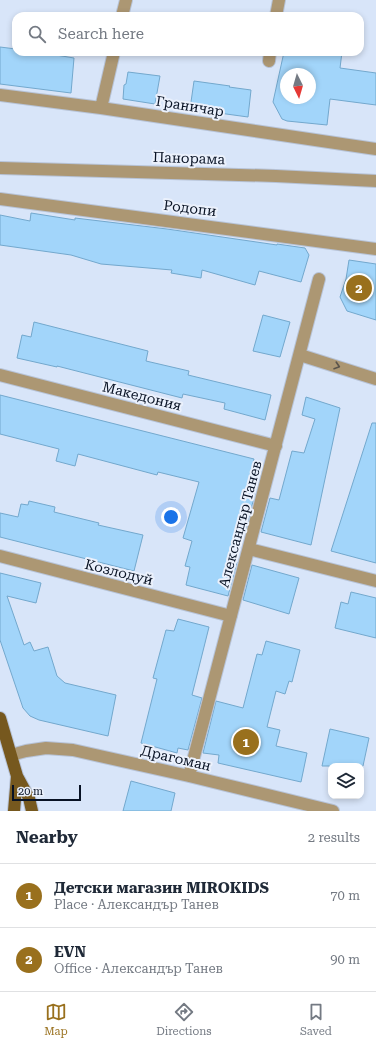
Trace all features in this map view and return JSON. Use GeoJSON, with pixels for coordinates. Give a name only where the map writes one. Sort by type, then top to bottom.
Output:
{"type":"FeatureCollection","features":[{"type":"Feature","properties":{"kind":"main road"},"geometry":{"type":"LineString","coordinates":[[0,718],[17,776],[29,798],[32,811]]}},
{"type":"Feature","properties":{"kind":"main road"},"geometry":{"type":"LineString","coordinates":[[14,811],[17,776]]}},
{"type":"Feature","properties":{"kind":"street"},"geometry":{"type":"LineString","coordinates":[[123,12],[126,0]]}},
{"type":"Feature","properties":{"kind":"street"},"geometry":{"type":"LineString","coordinates":[[277,12],[279,0]]}},
{"type":"Feature","properties":{"kind":"street"},"geometry":{"type":"LineString","coordinates":[[101,108],[113,56]]}},
{"type":"Feature","properties":{"kind":"street","name":"Граничар"},"geometry":{"type":"LineString","coordinates":[[0,95],[101,108],[376,149]]}},
{"type":"Feature","properties":{"kind":"street","name":"Панорама"},"geometry":{"type":"LineString","coordinates":[[0,168],[268,176],[376,181]]}},
{"type":"Feature","properties":{"kind":"street","name":"Родопи"},"geometry":{"type":"LineString","coordinates":[[0,199],[376,249]]}},
{"type":"Feature","properties":{"kind":"street","name":"Александър Танев"},"geometry":{"type":"LineString","coordinates":[[189,776],[319,279]]}},
{"type":"Feature","properties":{"kind":"street"},"geometry":{"type":"LineString","coordinates":[[300,355],[376,379]]}},
{"type":"Feature","properties":{"kind":"street","name":"Македония"},"geometry":{"type":"LineString","coordinates":[[0,375],[276,446]]}},
{"type":"Feature","properties":{"kind":"street"},"geometry":{"type":"LineString","coordinates":[[249,549],[376,581]]}},
{"type":"Feature","properties":{"kind":"street","name":"Козлодуй"},"geometry":{"type":"LineString","coordinates":[[0,556],[231,616]]}},
{"type":"Feature","properties":{"kind":"street","name":"Драгоман"},"geometry":{"type":"LineString","coordinates":[[11,755],[46,748],[73,750],[333,811]]}},
{"type":"Feature","properties":{"kind":"building"},"geometry":{"type":"Polygon","coordinates":[[[0,47],[12,48],[12,56],[62,56],[74,58],[71,93],[0,84],[0,47]]]}},
{"type":"Feature","properties":{"kind":"building"},"geometry":{"type":"Polygon","coordinates":[[[283,56],[342,56],[340,68],[376,73],[376,105],[330,99],[327,125],[287,121],[282,119],[273,102],[280,70],[280,104],[316,104],[316,68],[280,68],[283,56]]]}},
{"type":"Feature","properties":{"kind":"building"},"geometry":{"type":"Polygon","coordinates":[[[128,72],[160,76],[155,104],[123,99],[124,85],[126,84],[128,72]]]}},
{"type":"Feature","properties":{"kind":"building"},"geometry":{"type":"Polygon","coordinates":[[[194,81],[251,90],[248,117],[190,109],[194,81]]]}},
{"type":"Feature","properties":{"kind":"building"},"geometry":{"type":"Polygon","coordinates":[[[31,213],[75,220],[75,218],[167,229],[305,248],[309,255],[301,282],[259,271],[255,285],[202,270],[201,278],[171,273],[172,270],[101,264],[71,255],[0,245],[0,215],[30,221],[31,213]]]}},
{"type":"Feature","properties":{"kind":"building"},"geometry":{"type":"Polygon","coordinates":[[[349,260],[376,264],[376,320],[347,311],[340,297],[346,279],[349,260]]]}},
{"type":"Feature","properties":{"kind":"building"},"geometry":{"type":"Polygon","coordinates":[[[263,315],[290,322],[280,357],[253,351],[263,315]]]}},
{"type":"Feature","properties":{"kind":"building"},"geometry":{"type":"Polygon","coordinates":[[[34,322],[148,351],[146,361],[189,371],[188,375],[271,395],[265,420],[224,409],[225,403],[183,394],[182,398],[57,366],[17,358],[22,335],[31,337],[34,322]]]}},
{"type":"Feature","properties":{"kind":"building"},"geometry":{"type":"Polygon","coordinates":[[[0,395],[254,459],[246,492],[255,494],[246,528],[237,526],[228,559],[237,562],[228,596],[186,585],[190,567],[185,566],[192,541],[183,538],[199,482],[158,472],[157,475],[78,454],[75,466],[56,461],[59,449],[0,434],[0,395]]]}},
{"type":"Feature","properties":{"kind":"building"},"geometry":{"type":"Polygon","coordinates":[[[306,397],[340,408],[311,545],[261,532],[270,498],[279,500],[292,451],[304,453],[315,419],[302,415],[306,397]]]}},
{"type":"Feature","properties":{"kind":"building"},"geometry":{"type":"Polygon","coordinates":[[[372,423],[376,423],[376,563],[331,551],[372,423]]]}},
{"type":"Feature","properties":{"kind":"building"},"geometry":{"type":"Polygon","coordinates":[[[29,501],[55,507],[54,512],[99,523],[98,525],[143,535],[134,571],[0,537],[0,513],[18,517],[21,504],[28,505],[29,501]]]}},
{"type":"Feature","properties":{"kind":"building"},"geometry":{"type":"Polygon","coordinates":[[[252,565],[299,578],[289,614],[243,600],[252,565]]]}},
{"type":"Feature","properties":{"kind":"building"},"geometry":{"type":"Polygon","coordinates":[[[0,573],[41,583],[36,603],[7,596],[24,645],[30,642],[34,651],[48,647],[57,676],[65,683],[116,695],[108,736],[39,720],[30,716],[23,708],[0,640],[0,573]]]}},
{"type":"Feature","properties":{"kind":"building"},"geometry":{"type":"Polygon","coordinates":[[[351,592],[376,598],[376,638],[335,628],[341,602],[348,604],[351,592]]]}},
{"type":"Feature","properties":{"kind":"building"},"geometry":{"type":"Polygon","coordinates":[[[178,619],[209,627],[192,695],[202,698],[188,750],[178,748],[177,753],[141,743],[157,679],[153,678],[166,630],[174,631],[178,619]]]}},
{"type":"Feature","properties":{"kind":"building"},"geometry":{"type":"Polygon","coordinates":[[[266,641],[300,650],[292,682],[289,681],[285,694],[276,691],[267,727],[280,730],[276,746],[307,753],[301,782],[218,763],[219,755],[203,753],[216,701],[243,708],[257,654],[262,655],[266,641]]]}},
{"type":"Feature","properties":{"kind":"building"},"geometry":{"type":"Polygon","coordinates":[[[330,729],[369,738],[364,763],[328,763],[328,766],[322,766],[330,729]]]}},
{"type":"Feature","properties":{"kind":"building"},"geometry":{"type":"Polygon","coordinates":[[[131,781],[175,793],[171,811],[123,811],[131,781]]]}},
{"type":"Feature","properties":{"kind":"place","name":"EVN"},"geometry":{"type":"Point","coordinates":[359,288]}},
{"type":"Feature","properties":{"kind":"place","name":"Детски магазин MIROKIDS"},"geometry":{"type":"Point","coordinates":[246,742]}}]}
